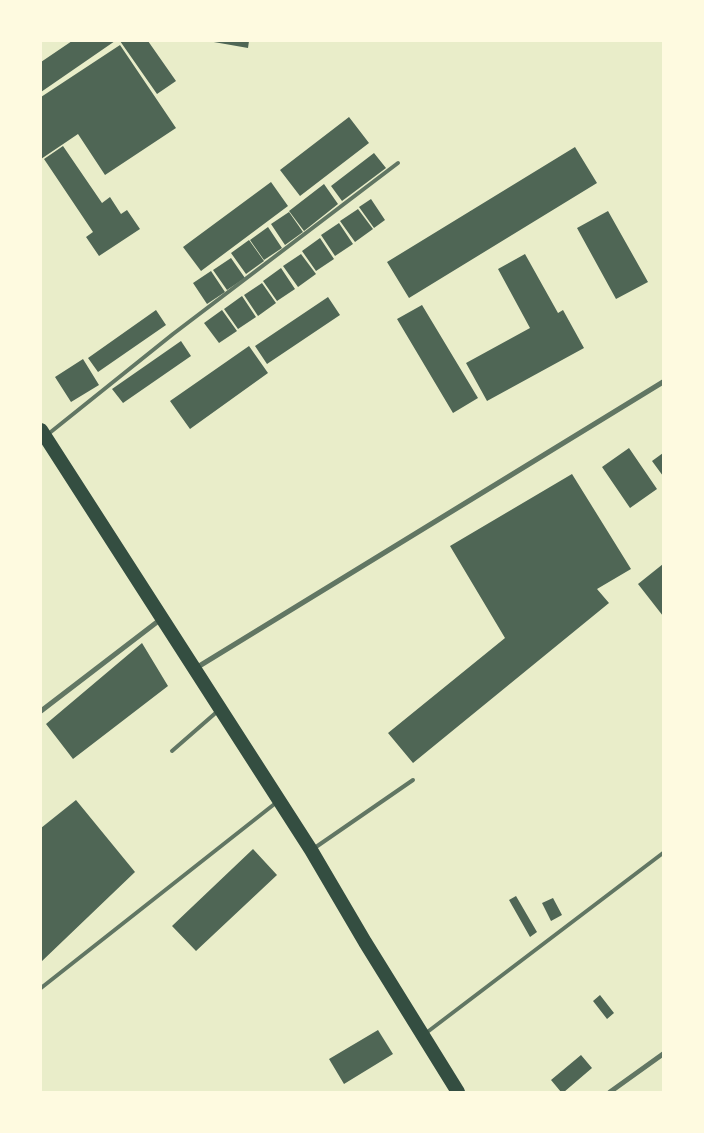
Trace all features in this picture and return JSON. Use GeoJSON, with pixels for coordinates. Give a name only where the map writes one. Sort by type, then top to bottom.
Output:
{"type":"FeatureCollection","features":[{"type":"Feature","properties":{"kind":"highway"},"geometry":{"type":"LineString","coordinates":[[43,433],[311,850],[365,942],[458,1092]]}},
{"type":"Feature","properties":{"kind":"street"},"geometry":{"type":"LineString","coordinates":[[195,669],[663,382]]}},
{"type":"Feature","properties":{"kind":"street"},"geometry":{"type":"LineString","coordinates":[[41,711],[161,619]]}},
{"type":"Feature","properties":{"kind":"street"},"geometry":{"type":"LineString","coordinates":[[610,1092],[663,1054]]}},
{"type":"Feature","properties":{"kind":"lane"},"geometry":{"type":"LineString","coordinates":[[43,433],[398,164]]}},
{"type":"Feature","properties":{"kind":"lane"},"geometry":{"type":"LineString","coordinates":[[172,752],[220,708]]}},
{"type":"Feature","properties":{"kind":"lane"},"geometry":{"type":"LineString","coordinates":[[311,850],[412,780]]}},
{"type":"Feature","properties":{"kind":"lane"},"geometry":{"type":"LineString","coordinates":[[41,988],[279,801]]}},
{"type":"Feature","properties":{"kind":"lane"},"geometry":{"type":"LineString","coordinates":[[423,1036],[663,853]]}},
{"type":"Feature","properties":{"kind":"building"},"geometry":{"type":"Polygon","coordinates":[[[72,41],[115,41],[41,92],[41,62],[72,41]]]}},
{"type":"Feature","properties":{"kind":"building"},"geometry":{"type":"Polygon","coordinates":[[[120,41],[148,41],[176,81],[157,94],[120,41]]]}},
{"type":"Feature","properties":{"kind":"building"},"geometry":{"type":"Polygon","coordinates":[[[208,41],[249,41],[248,48],[208,41]]]}},
{"type":"Feature","properties":{"kind":"building"},"geometry":{"type":"Polygon","coordinates":[[[120,45],[176,128],[105,175],[78,134],[41,159],[41,97],[120,45]]]}},
{"type":"Feature","properties":{"kind":"building"},"geometry":{"type":"Polygon","coordinates":[[[349,117],[369,143],[300,196],[280,170],[349,117]]]}},
{"type":"Feature","properties":{"kind":"building"},"geometry":{"type":"Polygon","coordinates":[[[63,146],[102,203],[110,197],[121,214],[127,210],[140,229],[99,256],[86,237],[93,232],[44,159],[63,146]]]}},
{"type":"Feature","properties":{"kind":"building"},"geometry":{"type":"Polygon","coordinates":[[[575,147],[597,183],[409,298],[387,262],[575,147]]]}},
{"type":"Feature","properties":{"kind":"building"},"geometry":{"type":"Polygon","coordinates":[[[374,153],[386,168],[342,201],[331,186],[374,153]]]}},
{"type":"Feature","properties":{"kind":"building"},"geometry":{"type":"Polygon","coordinates":[[[271,182],[288,206],[201,271],[183,247],[271,182]]]}},
{"type":"Feature","properties":{"kind":"building"},"geometry":{"type":"Polygon","coordinates":[[[324,184],[338,204],[304,231],[289,211],[324,184]]]}},
{"type":"Feature","properties":{"kind":"building"},"geometry":{"type":"Polygon","coordinates":[[[371,199],[385,220],[374,228],[359,207],[371,199]]]}},
{"type":"Feature","properties":{"kind":"building"},"geometry":{"type":"Polygon","coordinates":[[[358,209],[373,229],[355,242],[340,221],[358,209]]]}},
{"type":"Feature","properties":{"kind":"building"},"geometry":{"type":"Polygon","coordinates":[[[608,211],[648,282],[616,299],[577,228],[608,211]]]}},
{"type":"Feature","properties":{"kind":"building"},"geometry":{"type":"Polygon","coordinates":[[[289,212],[303,232],[285,245],[271,224],[289,212]]]}},
{"type":"Feature","properties":{"kind":"building"},"geometry":{"type":"Polygon","coordinates":[[[339,223],[353,244],[335,256],[321,235],[339,223]]]}},
{"type":"Feature","properties":{"kind":"building"},"geometry":{"type":"Polygon","coordinates":[[[268,227],[282,248],[264,260],[250,240],[268,227]]]}},
{"type":"Feature","properties":{"kind":"building"},"geometry":{"type":"Polygon","coordinates":[[[320,238],[334,259],[316,271],[302,251],[320,238]]]}},
{"type":"Feature","properties":{"kind":"building"},"geometry":{"type":"Polygon","coordinates":[[[249,240],[264,261],[246,274],[231,253],[249,240]]]}},
{"type":"Feature","properties":{"kind":"building"},"geometry":{"type":"Polygon","coordinates":[[[301,254],[316,274],[298,287],[283,266],[301,254]]]}},
{"type":"Feature","properties":{"kind":"building"},"geometry":{"type":"Polygon","coordinates":[[[525,254],[558,313],[563,310],[584,348],[487,401],[466,363],[530,328],[498,269],[525,254]]]}},
{"type":"Feature","properties":{"kind":"building"},"geometry":{"type":"Polygon","coordinates":[[[231,258],[245,278],[227,290],[213,270],[231,258]]]}},
{"type":"Feature","properties":{"kind":"building"},"geometry":{"type":"Polygon","coordinates":[[[281,268],[295,289],[277,301],[263,281],[281,268]]]}},
{"type":"Feature","properties":{"kind":"building"},"geometry":{"type":"Polygon","coordinates":[[[211,271],[225,292],[207,304],[193,283],[211,271]]]}},
{"type":"Feature","properties":{"kind":"building"},"geometry":{"type":"Polygon","coordinates":[[[262,283],[276,303],[258,316],[244,295],[262,283]]]}},
{"type":"Feature","properties":{"kind":"building"},"geometry":{"type":"Polygon","coordinates":[[[242,296],[256,317],[238,329],[224,309],[242,296]]]}},
{"type":"Feature","properties":{"kind":"building"},"geometry":{"type":"Polygon","coordinates":[[[328,297],[340,315],[267,364],[255,346],[328,297]]]}},
{"type":"Feature","properties":{"kind":"building"},"geometry":{"type":"Polygon","coordinates":[[[422,305],[478,398],[453,413],[397,319],[422,305]]]}},
{"type":"Feature","properties":{"kind":"building"},"geometry":{"type":"Polygon","coordinates":[[[156,310],[166,325],[98,372],[88,358],[156,310]]]}},
{"type":"Feature","properties":{"kind":"building"},"geometry":{"type":"Polygon","coordinates":[[[222,310],[237,331],[219,343],[204,323],[222,310]]]}},
{"type":"Feature","properties":{"kind":"building"},"geometry":{"type":"Polygon","coordinates":[[[181,341],[191,356],[123,403],[112,389],[181,341]]]}},
{"type":"Feature","properties":{"kind":"building"},"geometry":{"type":"Polygon","coordinates":[[[249,346],[268,373],[190,429],[170,401],[249,346]]]}},
{"type":"Feature","properties":{"kind":"building"},"geometry":{"type":"Polygon","coordinates":[[[83,359],[99,385],[71,402],[55,377],[83,359]]]}},
{"type":"Feature","properties":{"kind":"building"},"geometry":{"type":"Polygon","coordinates":[[[629,448],[657,489],[630,508],[602,467],[629,448]]]}},
{"type":"Feature","properties":{"kind":"building"},"geometry":{"type":"Polygon","coordinates":[[[663,453],[663,476],[652,461],[663,453]]]}},
{"type":"Feature","properties":{"kind":"building"},"geometry":{"type":"Polygon","coordinates":[[[572,474],[631,569],[597,589],[609,603],[413,763],[388,733],[505,638],[450,546],[572,474]]]}},
{"type":"Feature","properties":{"kind":"building"},"geometry":{"type":"Polygon","coordinates":[[[663,564],[663,616],[638,584],[663,564]]]}},
{"type":"Feature","properties":{"kind":"building"},"geometry":{"type":"Polygon","coordinates":[[[142,643],[168,686],[73,759],[46,724],[142,643]]]}},
{"type":"Feature","properties":{"kind":"building"},"geometry":{"type":"Polygon","coordinates":[[[76,800],[135,872],[41,962],[41,828],[76,800]]]}},
{"type":"Feature","properties":{"kind":"building"},"geometry":{"type":"Polygon","coordinates":[[[253,849],[277,875],[196,951],[172,926],[253,849]]]}},
{"type":"Feature","properties":{"kind":"building"},"geometry":{"type":"Polygon","coordinates":[[[516,896],[537,932],[530,937],[509,900],[516,896]]]}},
{"type":"Feature","properties":{"kind":"building"},"geometry":{"type":"Polygon","coordinates":[[[553,898],[562,915],[551,921],[542,903],[553,898]]]}},
{"type":"Feature","properties":{"kind":"building"},"geometry":{"type":"Polygon","coordinates":[[[600,995],[614,1013],[607,1019],[593,1001],[600,995]]]}},
{"type":"Feature","properties":{"kind":"building"},"geometry":{"type":"Polygon","coordinates":[[[378,1030],[393,1054],[344,1084],[329,1059],[378,1030]]]}},
{"type":"Feature","properties":{"kind":"building"},"geometry":{"type":"Polygon","coordinates":[[[581,1055],[592,1068],[564,1092],[561,1092],[551,1080],[581,1055]]]}}]}
